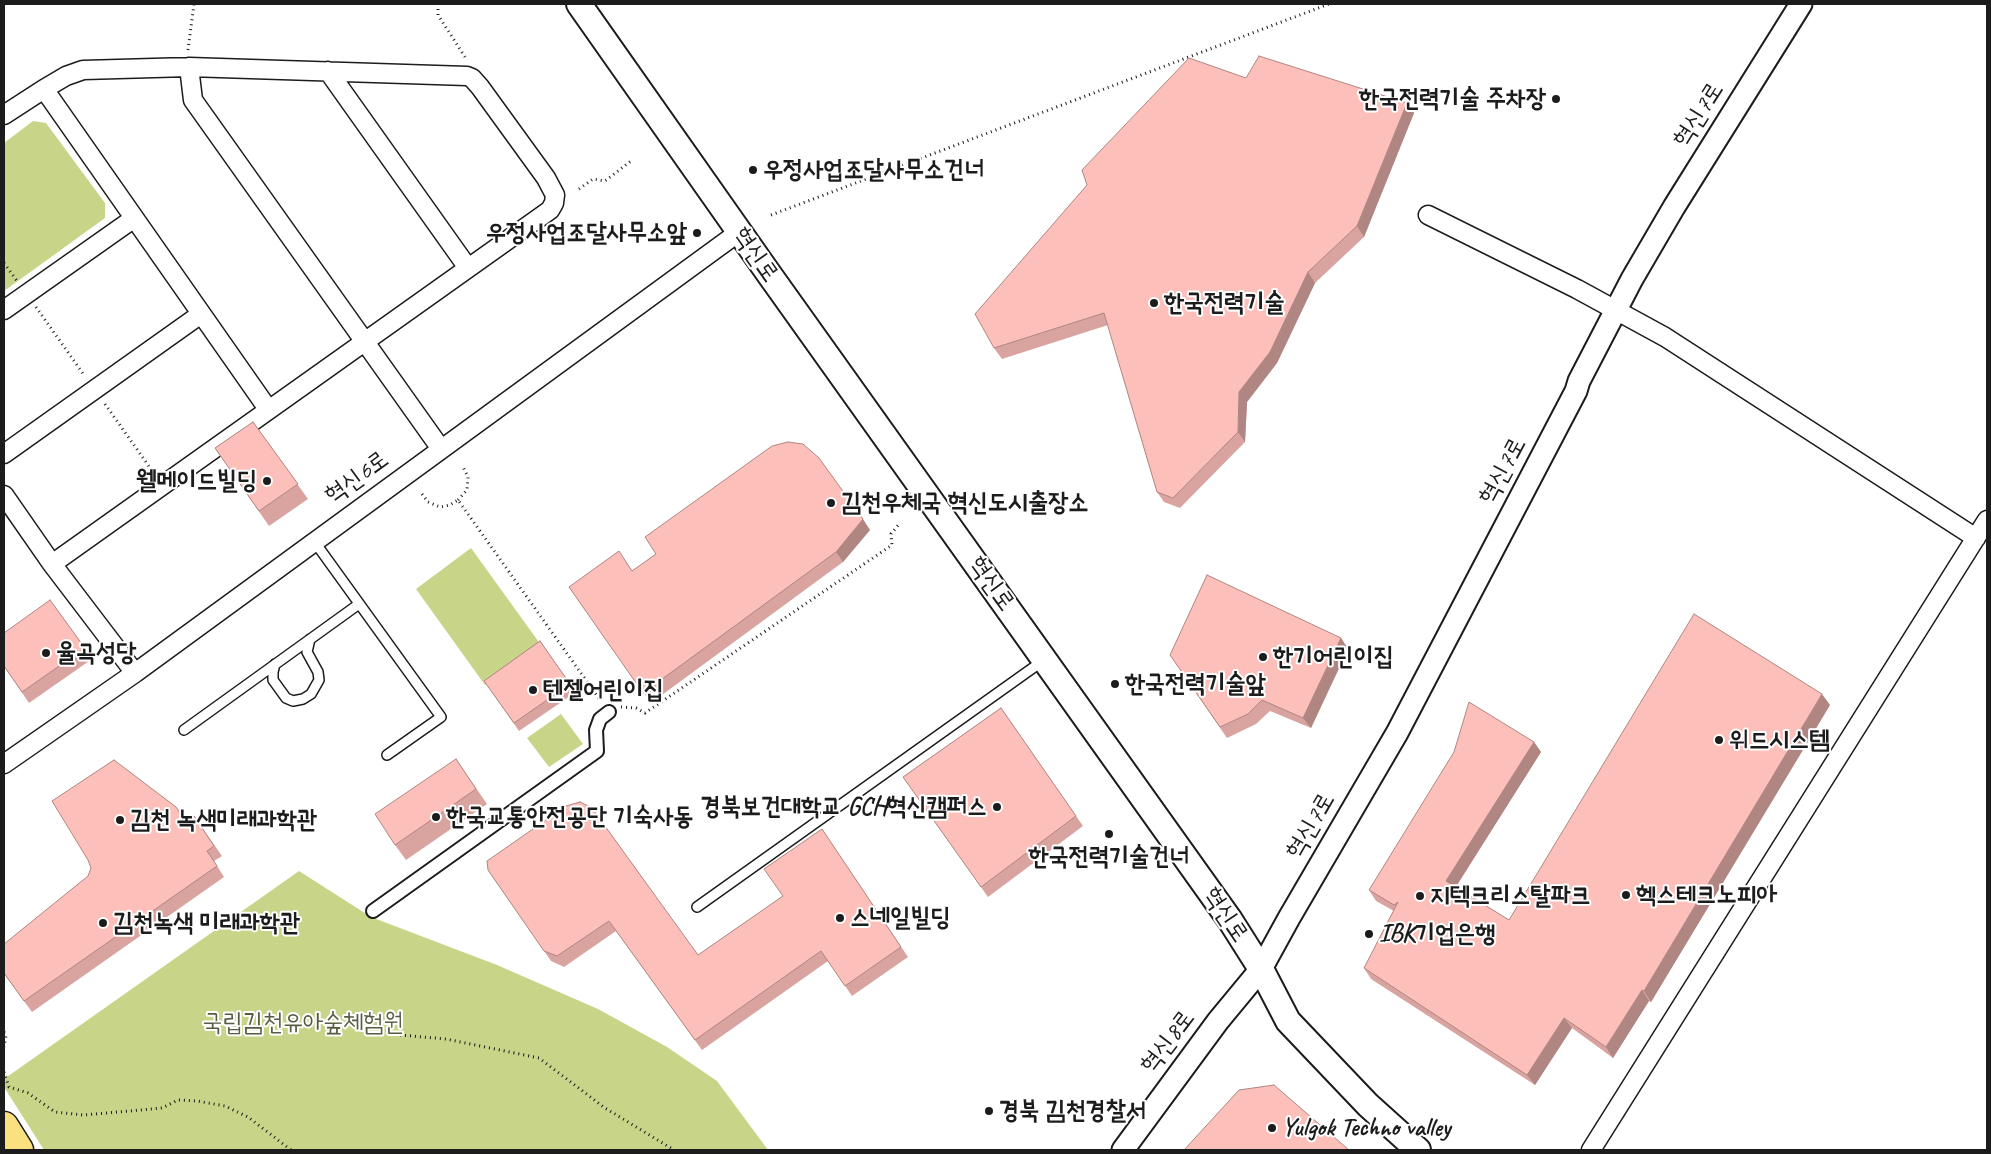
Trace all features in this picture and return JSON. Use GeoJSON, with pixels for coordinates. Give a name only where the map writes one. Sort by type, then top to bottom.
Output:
{"type":"FeatureCollection","features":[{"type":"Feature","properties":{"kind":"highway"},"geometry":{"type":"LineString","coordinates":[[4,1126],[19,1150]]}},
{"type":"Feature","properties":{"kind":"main road","name":"혁신로"},"geometry":{"type":"LineString","coordinates":[[579,4],[739,232],[1230,920],[1261,969],[1288,1021],[1368,1105],[1418,1150]]}},
{"type":"Feature","properties":{"kind":"street","name":"혁신7로"},"geometry":{"type":"LineString","coordinates":[[1261,969],[1397,733],[1576,391],[1579,381],[1614,310],[1674,207],[1801,4]]}},
{"type":"Feature","properties":{"kind":"street"},"geometry":{"type":"LineString","coordinates":[[188,62],[193,100],[441,449]]}},
{"type":"Feature","properties":{"kind":"street"},"geometry":{"type":"LineString","coordinates":[[4,115],[66,76],[83,70],[188,62],[328,71],[467,76],[480,86],[546,178],[554,195],[554,203],[550,210],[52,564]]}},
{"type":"Feature","properties":{"kind":"street"},"geometry":{"type":"LineString","coordinates":[[328,71],[468,268]]}},
{"type":"Feature","properties":{"kind":"street"},"geometry":{"type":"LineString","coordinates":[[44,89],[133,219],[268,409]]}},
{"type":"Feature","properties":{"kind":"street"},"geometry":{"type":"LineString","coordinates":[[1428,215],[1577,289],[1665,337],[1976,538]]}},
{"type":"Feature","properties":{"kind":"street"},"geometry":{"type":"LineString","coordinates":[[4,310],[133,219]]}},
{"type":"Feature","properties":{"kind":"street","name":"혁신6로"},"geometry":{"type":"LineString","coordinates":[[4,764],[134,673],[739,232]]}},
{"type":"Feature","properties":{"kind":"street"},"geometry":{"type":"LineString","coordinates":[[4,454],[200,314]]}},
{"type":"Feature","properties":{"kind":"street"},"geometry":{"type":"LineString","coordinates":[[4,495],[52,564],[134,673]]}},
{"type":"Feature","properties":{"kind":"street"},"geometry":{"type":"LineString","coordinates":[[1591,1150],[1987,520]]}},
{"type":"Feature","properties":{"kind":"street"},"geometry":{"type":"LineString","coordinates":[[373,911],[597,750],[596,730],[600,719],[608,712]]}},
{"type":"Feature","properties":{"kind":"street","name":"혁신8로"},"geometry":{"type":"LineString","coordinates":[[1123,1150],[1213,1028],[1261,969]]}},
{"type":"Feature","properties":{"kind":"lane"},"geometry":{"type":"LineString","coordinates":[[314,540],[441,717],[387,755]]}},
{"type":"Feature","properties":{"kind":"lane"},"geometry":{"type":"LineString","coordinates":[[184,730],[359,604]]}},
{"type":"Feature","properties":{"kind":"lane"},"geometry":{"type":"LineString","coordinates":[[275,664],[272,672],[273,680],[286,698],[293,701],[303,700],[311,694],[319,680],[318,672],[307,652],[310,639]]}},
{"type":"Feature","properties":{"kind":"lane"},"geometry":{"type":"LineString","coordinates":[[697,907],[1045,660]]}},
{"type":"Feature","properties":{"kind":"path"},"geometry":{"type":"LineString","coordinates":[[188,62],[194,4]]}},
{"type":"Feature","properties":{"kind":"path"},"geometry":{"type":"LineString","coordinates":[[438,4],[438,15],[471,67]]}},
{"type":"Feature","properties":{"kind":"path"},"geometry":{"type":"LineString","coordinates":[[771,215],[1329,4]]}},
{"type":"Feature","properties":{"kind":"path"},"geometry":{"type":"LineString","coordinates":[[579,188],[593,179],[605,181],[631,162]]}},
{"type":"Feature","properties":{"kind":"path"},"geometry":{"type":"LineString","coordinates":[[4,263],[19,283]]}},
{"type":"Feature","properties":{"kind":"path"},"geometry":{"type":"LineString","coordinates":[[33,303],[86,378]]}},
{"type":"Feature","properties":{"kind":"path"},"geometry":{"type":"LineString","coordinates":[[103,401],[156,476]]}},
{"type":"Feature","properties":{"kind":"path"},"geometry":{"type":"LineString","coordinates":[[422,494],[428,502],[440,506],[450,505],[458,500],[468,490],[468,477],[462,465]]}},
{"type":"Feature","properties":{"kind":"path"},"geometry":{"type":"LineString","coordinates":[[458,500],[608,712],[618,707],[628,706],[645,714],[892,545],[891,534],[900,523]]}},
{"type":"Feature","properties":{"kind":"path"},"geometry":{"type":"LineString","coordinates":[[4,1032],[6,1036],[4,1047]]}},
{"type":"Feature","properties":{"kind":"path"},"geometry":{"type":"LineString","coordinates":[[400,1035],[446,1040],[539,1058],[604,1108],[674,1150]]}},
{"type":"Feature","properties":{"kind":"path"},"geometry":{"type":"LineString","coordinates":[[4,1072],[9,1087],[28,1092],[55,1112],[83,1115],[114,1113],[162,1108],[178,1100],[197,1101],[225,1106],[248,1117],[291,1150]]}},
{"type":"Feature","properties":{"kind":"green space"},"geometry":{"type":"Polygon","coordinates":[[[33,121],[46,123],[105,203],[105,218],[4,291],[4,143],[33,121]]]}},
{"type":"Feature","properties":{"kind":"green space"},"geometry":{"type":"Polygon","coordinates":[[[471,548],[541,645],[485,685],[416,589],[471,548]]]}},
{"type":"Feature","properties":{"kind":"green space"},"geometry":{"type":"Polygon","coordinates":[[[561,714],[583,744],[549,767],[527,738],[561,714]]]}},
{"type":"Feature","properties":{"kind":"green space","name":"국립김천유아숲체험원"},"geometry":{"type":"Polygon","coordinates":[[[299,871],[371,917],[497,965],[598,1009],[667,1047],[717,1081],[768,1150],[44,1150],[4,1087],[4,1079],[299,871]]]}},
{"type":"Feature","properties":{"kind":"building","name":"한국전력기술"},"geometry":{"type":"Polygon","coordinates":[[[1259,56],[1407,103],[1357,226],[1308,272],[1270,352],[1239,392],[1238,432],[1173,498],[1157,492],[1104,313],[994,348],[975,314],[1087,185],[1082,170],[1189,58],[1246,78],[1259,56]]]}},
{"type":"Feature","properties":{"kind":"building","name":"웰메이드빌딩"},"geometry":{"type":"Polygon","coordinates":[[[253,422],[298,484],[259,511],[215,448],[253,422]]]}},
{"type":"Feature","properties":{"kind":"building"},"geometry":{"type":"Polygon","coordinates":[[[788,442],[803,444],[819,458],[863,519],[836,552],[643,693],[569,587],[619,551],[632,571],[656,554],[645,537],[772,446],[788,442]]]}},
{"type":"Feature","properties":{"kind":"building","name":"한기어린이집"},"geometry":{"type":"Polygon","coordinates":[[[1207,575],[1341,638],[1303,718],[1262,700],[1248,714],[1220,727],[1170,655],[1207,575]]]}},
{"type":"Feature","properties":{"kind":"building","name":"율곡성당"},"geometry":{"type":"Polygon","coordinates":[[[50,600],[85,648],[22,692],[4,666],[4,633],[50,600]]]}},
{"type":"Feature","properties":{"kind":"building"},"geometry":{"type":"Polygon","coordinates":[[[1694,614],[1822,694],[1644,991],[1642,990],[1606,1047],[1564,1018],[1527,1075],[1364,968],[1398,902],[1394,905],[1369,890],[1454,752],[1469,702],[1534,742],[1446,881],[1509,920],[1694,614]]]}},
{"type":"Feature","properties":{"kind":"building","name":"텐젤어린이집"},"geometry":{"type":"Polygon","coordinates":[[[540,641],[570,684],[514,723],[484,681],[540,641]]]}},
{"type":"Feature","properties":{"kind":"building","name":"경북보건대학교 GCH혁신캠퍼스"},"geometry":{"type":"Polygon","coordinates":[[[1001,708],[1076,816],[981,887],[903,777],[1001,708]]]}},
{"type":"Feature","properties":{"kind":"building"},"geometry":{"type":"Polygon","coordinates":[[[456,759],[476,789],[395,845],[375,814],[456,759]]]}},
{"type":"Feature","properties":{"kind":"building","name":"김천녹색 미래과학관"},"geometry":{"type":"Polygon","coordinates":[[[114,760],[176,807],[186,822],[194,816],[214,846],[207,851],[217,866],[24,1001],[4,973],[4,944],[88,876],[91,868],[52,801],[114,760]]]}},
{"type":"Feature","properties":{"kind":"building"},"geometry":{"type":"Polygon","coordinates":[[[580,802],[592,808],[698,955],[783,896],[764,869],[822,829],[901,947],[845,986],[821,951],[695,1040],[609,921],[557,956],[544,951],[488,870],[487,861],[566,806],[580,802]]]}},
{"type":"Feature","properties":{"kind":"building","name":"Yulgok Techno valley"},"geometry":{"type":"Polygon","coordinates":[[[1274,1085],[1349,1150],[1184,1150],[1239,1090],[1274,1085]]]}},
{"type":"Feature","properties":{"kind":"place","name":"한국전력기술 주차장"},"geometry":{"type":"Point","coordinates":[1556,99]}},
{"type":"Feature","properties":{"kind":"place","name":"우정사업조달사무소건너"},"geometry":{"type":"Point","coordinates":[753,170]}},
{"type":"Feature","properties":{"kind":"place","name":"우정사업조달사무소앞"},"geometry":{"type":"Point","coordinates":[697,233]}},
{"type":"Feature","properties":{"kind":"place","name":"한국전력기술"},"geometry":{"type":"Point","coordinates":[1154,303]}},
{"type":"Feature","properties":{"kind":"place","name":"웰메이드빌딩"},"geometry":{"type":"Point","coordinates":[267,481]}},
{"type":"Feature","properties":{"kind":"place","name":"김천우체국 혁신도시출장소"},"geometry":{"type":"Point","coordinates":[831,503]}},
{"type":"Feature","properties":{"kind":"place","name":"율곡성당"},"geometry":{"type":"Point","coordinates":[46,653]}},
{"type":"Feature","properties":{"kind":"place","name":"한기어린이집"},"geometry":{"type":"Point","coordinates":[1263,657]}},
{"type":"Feature","properties":{"kind":"place","name":"한국전력기술앞"},"geometry":{"type":"Point","coordinates":[1115,684]}},
{"type":"Feature","properties":{"kind":"place","name":"텐젤어린이집"},"geometry":{"type":"Point","coordinates":[533,690]}},
{"type":"Feature","properties":{"kind":"place","name":"위드시스템"},"geometry":{"type":"Point","coordinates":[1719,740]}},
{"type":"Feature","properties":{"kind":"place","name":"경북보건대학교 GCH혁신캠퍼스"},"geometry":{"type":"Point","coordinates":[997,807]}},
{"type":"Feature","properties":{"kind":"place","name":"한국교통안전공단 기숙사동"},"geometry":{"type":"Point","coordinates":[436,817]}},
{"type":"Feature","properties":{"kind":"place","name":"김천 녹색미래과학관"},"geometry":{"type":"Point","coordinates":[120,820]}},
{"type":"Feature","properties":{"kind":"place","name":"한국전력기술건너"},"geometry":{"type":"Point","coordinates":[1109,834]}},
{"type":"Feature","properties":{"kind":"place","name":"헥스테크노피아"},"geometry":{"type":"Point","coordinates":[1626,895]}},
{"type":"Feature","properties":{"kind":"place","name":"지텍크리스탈파크"},"geometry":{"type":"Point","coordinates":[1420,896]}},
{"type":"Feature","properties":{"kind":"place","name":"스네일빌딩"},"geometry":{"type":"Point","coordinates":[840,918]}},
{"type":"Feature","properties":{"kind":"place","name":"김천녹색 미래과학관"},"geometry":{"type":"Point","coordinates":[103,923]}},
{"type":"Feature","properties":{"kind":"place","name":"IBK기업은행"},"geometry":{"type":"Point","coordinates":[1369,934]}},
{"type":"Feature","properties":{"kind":"place","name":"경북 김천경찰서"},"geometry":{"type":"Point","coordinates":[989,1111]}},
{"type":"Feature","properties":{"kind":"place","name":"Yulgok Techno valley"},"geometry":{"type":"Point","coordinates":[1272,1128]}}]}
